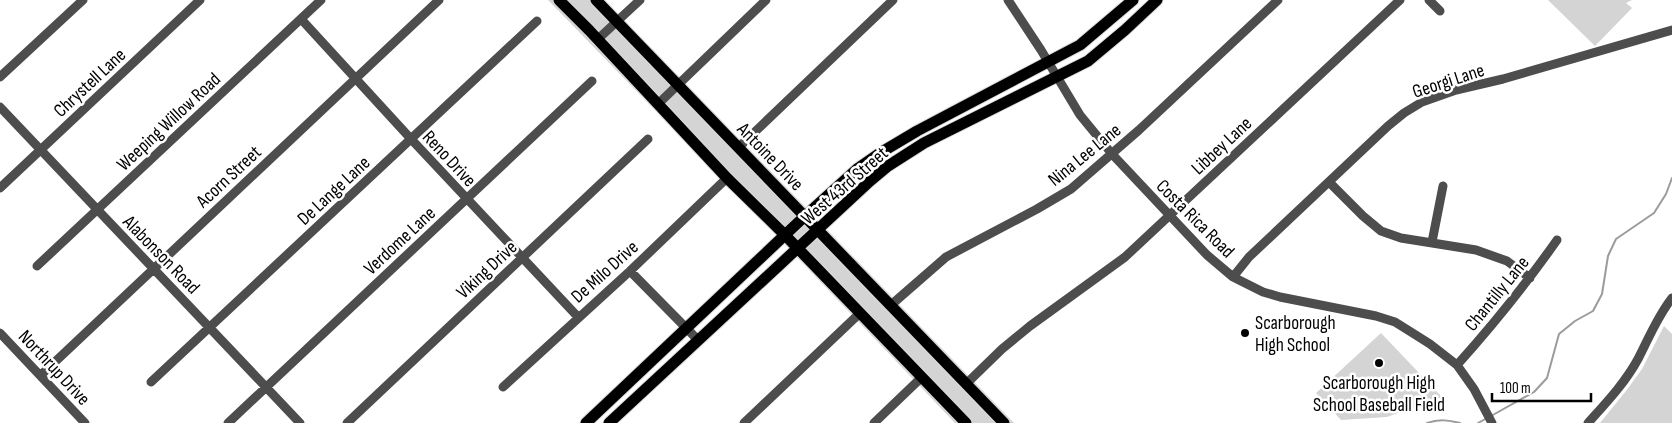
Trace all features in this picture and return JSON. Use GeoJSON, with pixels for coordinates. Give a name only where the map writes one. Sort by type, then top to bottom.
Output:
{"type":"FeatureCollection","features":[{"type":"Feature","properties":{"kind":"main road"},"geometry":{"type":"LineString","coordinates":[[560,0],[727,178],[798,248],[966,423]]}},
{"type":"Feature","properties":{"kind":"main road","name":"Antoine Drive"},"geometry":{"type":"LineString","coordinates":[[596,0],[1004,423]]}},
{"type":"Feature","properties":{"kind":"main road","name":"West 43rd Street"},"geometry":{"type":"LineString","coordinates":[[586,423],[857,169],[917,131],[1080,45],[1133,0]]}},
{"type":"Feature","properties":{"kind":"main road","name":"West 43rd Street"},"geometry":{"type":"LineString","coordinates":[[610,422],[882,171],[924,144],[1088,60],[1126,30],[1157,0]]}},
{"type":"Feature","properties":{"kind":"main road"},"geometry":{"type":"LineString","coordinates":[[917,131],[924,144]]}},
{"type":"Feature","properties":{"kind":"main road"},"geometry":{"type":"LineString","coordinates":[[602,409],[610,422]]}},
{"type":"Feature","properties":{"kind":"street"},"geometry":{"type":"LineString","coordinates":[[0,77],[83,0]]}},
{"type":"Feature","properties":{"kind":"street","name":"Chrystell Lane"},"geometry":{"type":"LineString","coordinates":[[0,188],[200,0]]}},
{"type":"Feature","properties":{"kind":"street","name":"Weeping Willow Road"},"geometry":{"type":"LineString","coordinates":[[37,266],[321,0]]}},
{"type":"Feature","properties":{"kind":"street","name":"Acorn Street"},"geometry":{"type":"LineString","coordinates":[[41,375],[439,0]]}},
{"type":"Feature","properties":{"kind":"street"},"geometry":{"type":"LineString","coordinates":[[598,40],[640,0]]}},
{"type":"Feature","properties":{"kind":"street"},"geometry":{"type":"LineString","coordinates":[[658,104],[766,0]]}},
{"type":"Feature","properties":{"kind":"street"},"geometry":{"type":"LineString","coordinates":[[739,147],[893,0]]}},
{"type":"Feature","properties":{"kind":"street","name":"Nina Lee Lane"},"geometry":{"type":"LineString","coordinates":[[890,305],[946,257],[1071,189],[1112,154],[1278,0]]}},
{"type":"Feature","properties":{"kind":"street","name":"Libbey Lane"},"geometry":{"type":"LineString","coordinates":[[966,384],[1002,349],[1030,326],[1125,257],[1400,0]]}},
{"type":"Feature","properties":{"kind":"street"},"geometry":{"type":"LineString","coordinates":[[1429,0],[1440,11]]}},
{"type":"Feature","properties":{"kind":"street","name":"Costa Rica Road"},"geometry":{"type":"LineString","coordinates":[[1010,1],[1080,114],[1112,154],[1206,255],[1233,277],[1263,292],[1376,316],[1395,322],[1430,344],[1457,365],[1474,389],[1492,423]]}},
{"type":"Feature","properties":{"kind":"street","name":"Reno Drive"},"geometry":{"type":"LineString","coordinates":[[301,19],[578,317]]}},
{"type":"Feature","properties":{"kind":"street","name":"De Lange Lane"},"geometry":{"type":"LineString","coordinates":[[151,382],[537,21]]}},
{"type":"Feature","properties":{"kind":"street","name":"Georgi Lane"},"geometry":{"type":"LineString","coordinates":[[1233,277],[1249,257],[1388,126],[1422,102],[1456,90],[1503,79],[1672,30]]}},
{"type":"Feature","properties":{"kind":"street","name":"Verdome Lane"},"geometry":{"type":"LineString","coordinates":[[228,423],[592,82]]}},
{"type":"Feature","properties":{"kind":"street","name":"Alabonson Road"},"geometry":{"type":"LineString","coordinates":[[0,107],[300,423]]}},
{"type":"Feature","properties":{"kind":"street","name":"Viking Drive"},"geometry":{"type":"LineString","coordinates":[[346,423],[648,139]]}},
{"type":"Feature","properties":{"kind":"street","name":"De Milo Drive"},"geometry":{"type":"LineString","coordinates":[[503,388],[630,271],[727,178]]}},
{"type":"Feature","properties":{"kind":"street"},"geometry":{"type":"LineString","coordinates":[[1329,182],[1381,231],[1401,238],[1476,250],[1507,261],[1530,278]]}},
{"type":"Feature","properties":{"kind":"street"},"geometry":{"type":"LineString","coordinates":[[1432,242],[1443,186]]}},
{"type":"Feature","properties":{"kind":"street","name":"Chantilly Lane"},"geometry":{"type":"LineString","coordinates":[[1457,365],[1490,329],[1530,278],[1556,240]]}},
{"type":"Feature","properties":{"kind":"street"},"geometry":{"type":"LineString","coordinates":[[630,271],[698,340]]}},
{"type":"Feature","properties":{"kind":"street"},"geometry":{"type":"LineString","coordinates":[[1588,423],[1610,400],[1632,368],[1655,324],[1672,298]]}},
{"type":"Feature","properties":{"kind":"street"},"geometry":{"type":"LineString","coordinates":[[744,423],[860,313]]}},
{"type":"Feature","properties":{"kind":"street","name":"Northrup Drive"},"geometry":{"type":"LineString","coordinates":[[0,333],[85,423]]}},
{"type":"Feature","properties":{"kind":"street"},"geometry":{"type":"LineString","coordinates":[[874,423],[922,377]]}},
{"type":"Feature","properties":{"kind":"shaded area"},"geometry":{"type":"Polygon","coordinates":[[[548,0],[605,0],[1014,423],[955,423],[548,0]]]}},
{"type":"Feature","properties":{"kind":"shaded area"},"geometry":{"type":"Polygon","coordinates":[[[1548,0],[1632,0],[1626,3],[1632,8],[1595,46],[1548,0]]]}},
{"type":"Feature","properties":{"kind":"shaded area"},"geometry":{"type":"Polygon","coordinates":[[[1664,326],[1672,334],[1672,423],[1600,423],[1642,369],[1664,326]]]}},
{"type":"Feature","properties":{"kind":"shaded area","name":"Scarborough High School Baseball Field"},"geometry":{"type":"Polygon","coordinates":[[[1381,333],[1442,397],[1387,417],[1341,420],[1316,393],[1381,333]]]}},
{"type":"Feature","properties":{"kind":"waterway"},"geometry":{"type":"LineString","coordinates":[[1491,416],[1534,392],[1547,378],[1559,334],[1575,321],[1593,311],[1602,294],[1608,256],[1616,239],[1654,213],[1666,194],[1672,178]]}},
{"type":"Feature","properties":{"kind":"waterway"},"geometry":{"type":"LineString","coordinates":[[1478,423],[1487,418]]}},
{"type":"Feature","properties":{"kind":"waterway"},"geometry":{"type":"LineString","coordinates":[[1427,423],[1444,420],[1460,423]]}},
{"type":"Feature","properties":{"kind":"place","name":"Scarborough High School"},"geometry":{"type":"Point","coordinates":[1245,333]}},
{"type":"Feature","properties":{"kind":"place","name":"Scarborough High School Baseball Field"},"geometry":{"type":"Point","coordinates":[1379,363]}}]}
